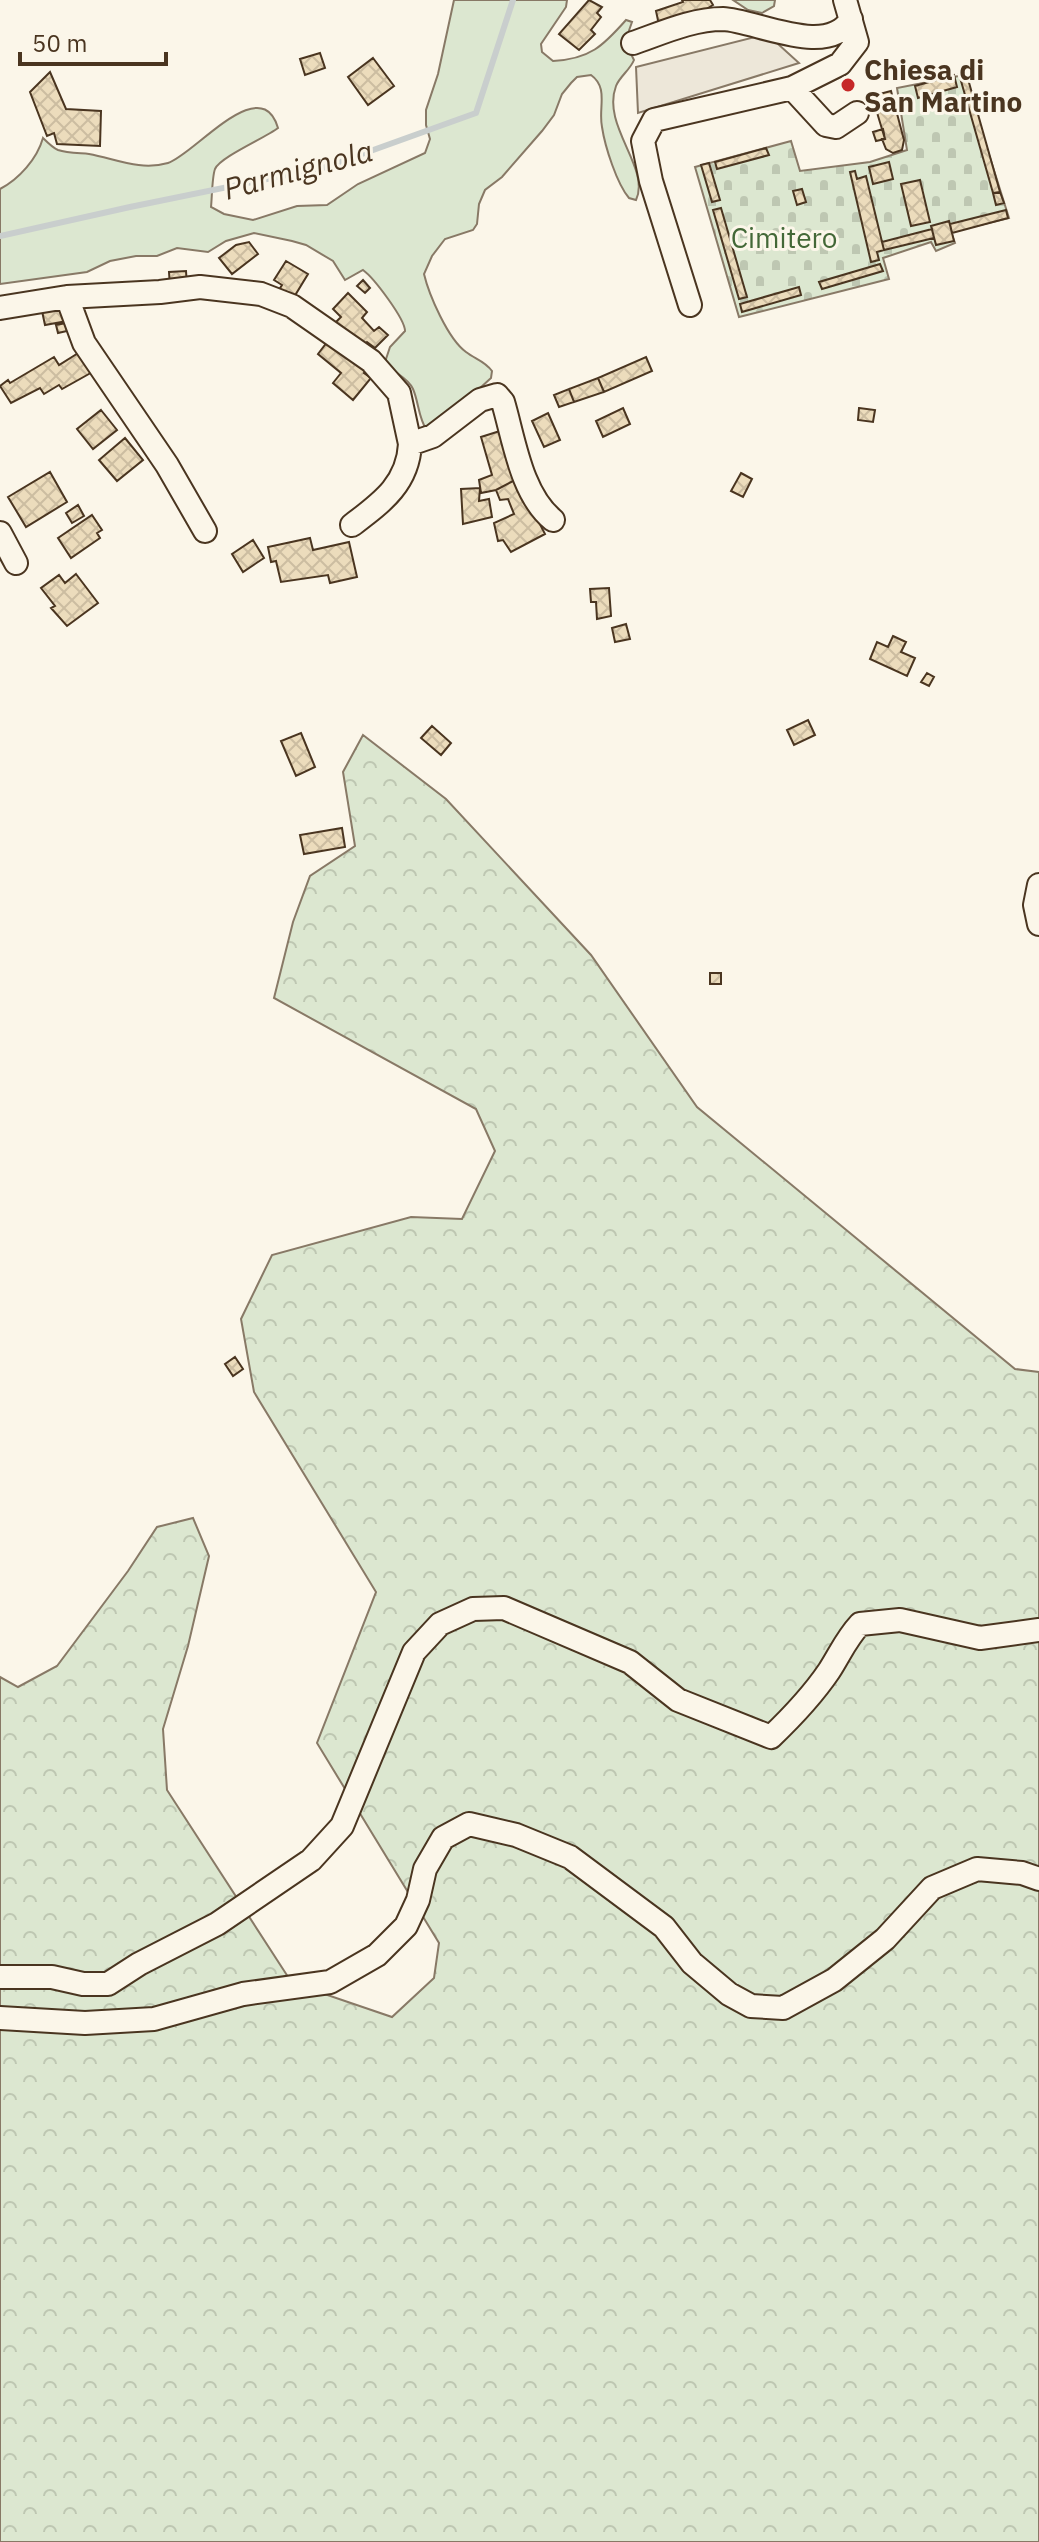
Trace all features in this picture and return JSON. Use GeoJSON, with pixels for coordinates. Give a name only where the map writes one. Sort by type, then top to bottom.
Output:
{"type":"FeatureCollection","features":[{"type":"Feature","properties":{"kind":"street"},"geometry":{"type":"LineString","coordinates":[[633,43],[702,22],[724,19],[790,35],[831,35],[846,27],[848,10]]}},
{"type":"Feature","properties":{"kind":"street"},"geometry":{"type":"LineString","coordinates":[[690,305],[651,181],[643,141],[648,130],[654,120],[792,88],[840,64],[857,42],[848,10]]}},
{"type":"Feature","properties":{"kind":"street"},"geometry":{"type":"LineString","coordinates":[[792,88],[826,125],[836,127],[857,113]]}},
{"type":"Feature","properties":{"kind":"street"},"geometry":{"type":"LineString","coordinates":[[0,308],[67,297],[200,287],[261,294],[292,306],[359,351],[399,393],[410,444],[409,462],[388,497],[352,525]]}},
{"type":"Feature","properties":{"kind":"street"},"geometry":{"type":"LineString","coordinates":[[67,297],[84,343],[167,465],[205,531]]}},
{"type":"Feature","properties":{"kind":"street"},"geometry":{"type":"LineString","coordinates":[[410,444],[433,436],[480,400],[497,395],[503,402],[526,480],[543,512],[553,520]]}},
{"type":"Feature","properties":{"kind":"street"},"geometry":{"type":"LineString","coordinates":[[0,533],[16,563]]}},
{"type":"Feature","properties":{"kind":"street"},"geometry":{"type":"LineString","coordinates":[[1039,885],[1035,905],[1039,924]]}},
{"type":"Feature","properties":{"kind":"street"},"geometry":{"type":"LineString","coordinates":[[0,1977],[52,1977],[83,1984],[108,1984],[139,1964],[217,1924],[311,1860],[342,1826],[414,1652],[440,1624],[473,1609],[504,1608],[630,1662],[678,1700],[771,1737],[801,1708],[830,1668],[845,1640],[860,1624],[900,1620],[980,1638],[1039,1630]]}},
{"type":"Feature","properties":{"kind":"street"},"geometry":{"type":"LineString","coordinates":[[0,2018],[85,2023],[154,2019],[243,1994],[330,1982],[377,1955],[406,1926],[418,1900],[425,1869],[443,1838],[469,1824],[516,1835],[570,1857],[664,1927],[692,1963],[729,1994],[751,2006],[783,2008],[834,1980],[885,1939],[932,1888],[977,1869],[1022,1873],[1039,1879]]}},
{"type":"Feature","properties":{"kind":"green space"},"geometry":{"type":"Polygon","coordinates":[[[454,0],[567,0],[566,7],[541,44],[542,52],[553,61],[595,50],[626,20],[632,22],[625,42],[634,60],[618,82],[613,101],[639,188],[636,200],[629,198],[612,165],[602,127],[600,86],[591,75],[577,77],[562,94],[554,115],[542,131],[502,177],[485,190],[473,230],[445,239],[432,256],[424,274],[446,327],[459,346],[492,371],[491,378],[435,429],[427,431],[411,385],[385,362],[390,347],[405,331],[388,299],[363,270],[345,280],[333,261],[306,245],[254,233],[226,241],[208,252],[177,248],[157,256],[110,261],[87,272],[0,284],[0,189],[26,168],[43,138],[62,151],[138,165],[158,165],[179,157],[243,111],[257,108],[269,113],[278,128],[219,164],[213,177],[211,207],[224,214],[253,220],[297,206],[327,205],[358,184],[425,153],[430,139],[426,110],[438,74],[454,0]]]}},
{"type":"Feature","properties":{"kind":"green space"},"geometry":{"type":"Polygon","coordinates":[[[733,0],[775,0],[774,6],[762,13],[748,10],[733,0]]]}},
{"type":"Feature","properties":{"kind":"green space","name":"Cimitero"},"geometry":{"type":"Polygon","coordinates":[[[964,75],[1009,218],[951,232],[955,243],[936,251],[931,242],[883,258],[889,279],[739,317],[695,167],[791,141],[800,171],[870,162],[907,150],[897,88],[964,75]]]}},
{"type":"Feature","properties":{"kind":"green space"},"geometry":{"type":"Polygon","coordinates":[[[363,735],[446,799],[591,955],[697,1107],[1015,1369],[1039,1372],[1039,2542],[0,2542],[0,1677],[18,1687],[57,1666],[157,1527],[193,1518],[209,1556],[188,1646],[163,1729],[167,1790],[292,1983],[392,2017],[434,1978],[439,1943],[317,1743],[376,1592],[254,1392],[241,1319],[272,1255],[411,1217],[462,1219],[495,1151],[476,1109],[274,998],[293,922],[310,876],[355,846],[343,772],[363,735]]]}},
{"type":"Feature","properties":{"kind":"shaded area"},"geometry":{"type":"Polygon","coordinates":[[[767,34],[799,63],[638,113],[636,67],[767,34]]]}},
{"type":"Feature","properties":{"kind":"building"},"geometry":{"type":"Polygon","coordinates":[[[589,0],[602,7],[597,13],[601,17],[591,30],[595,34],[579,50],[559,34],[589,0]]]}},
{"type":"Feature","properties":{"kind":"building"},"geometry":{"type":"Polygon","coordinates":[[[682,0],[710,0],[713,5],[708,8],[711,13],[659,25],[656,11],[682,0]]]}},
{"type":"Feature","properties":{"kind":"building"},"geometry":{"type":"Polygon","coordinates":[[[320,53],[325,68],[305,75],[300,59],[320,53]]]}},
{"type":"Feature","properties":{"kind":"building"},"geometry":{"type":"Polygon","coordinates":[[[373,58],[394,86],[368,105],[348,77],[373,58]]]}},
{"type":"Feature","properties":{"kind":"building"},"geometry":{"type":"Polygon","coordinates":[[[50,72],[66,109],[101,111],[100,146],[57,144],[54,133],[47,136],[30,92],[50,72]]]}},
{"type":"Feature","properties":{"kind":"building"},"geometry":{"type":"Polygon","coordinates":[[[966,72],[1000,192],[993,193],[959,74],[966,72]]]}},
{"type":"Feature","properties":{"kind":"building"},"geometry":{"type":"Polygon","coordinates":[[[954,75],[957,87],[918,98],[915,86],[954,75]]]}},
{"type":"Feature","properties":{"kind":"building"},"geometry":{"type":"Polygon","coordinates":[[[891,91],[904,140],[902,150],[893,153],[886,149],[882,139],[885,139],[872,96],[891,91]]]}},
{"type":"Feature","properties":{"kind":"building"},"geometry":{"type":"Polygon","coordinates":[[[883,129],[885,139],[876,141],[873,132],[883,129]]]}},
{"type":"Feature","properties":{"kind":"building"},"geometry":{"type":"Polygon","coordinates":[[[766,148],[769,155],[717,169],[715,162],[766,148]]]}},
{"type":"Feature","properties":{"kind":"building"},"geometry":{"type":"Polygon","coordinates":[[[889,162],[893,179],[873,184],[869,167],[889,162]]]}},
{"type":"Feature","properties":{"kind":"building"},"geometry":{"type":"Polygon","coordinates":[[[709,163],[720,200],[712,202],[701,165],[709,163]]]}},
{"type":"Feature","properties":{"kind":"building"},"geometry":{"type":"Polygon","coordinates":[[[855,171],[857,179],[866,176],[884,250],[877,252],[879,260],[871,262],[850,172],[855,171]]]}},
{"type":"Feature","properties":{"kind":"building"},"geometry":{"type":"Polygon","coordinates":[[[920,180],[930,222],[911,226],[901,184],[920,180]]]}},
{"type":"Feature","properties":{"kind":"building"},"geometry":{"type":"Polygon","coordinates":[[[802,189],[806,202],[797,205],[793,191],[802,189]]]}},
{"type":"Feature","properties":{"kind":"building"},"geometry":{"type":"Polygon","coordinates":[[[1000,192],[1004,203],[996,205],[993,193],[1000,192]]]}},
{"type":"Feature","properties":{"kind":"building"},"geometry":{"type":"Polygon","coordinates":[[[721,208],[747,297],[739,299],[713,210],[721,208]]]}},
{"type":"Feature","properties":{"kind":"building"},"geometry":{"type":"Polygon","coordinates":[[[1006,210],[1008,218],[952,233],[950,224],[1006,210]]]}},
{"type":"Feature","properties":{"kind":"building"},"geometry":{"type":"Polygon","coordinates":[[[949,221],[954,241],[936,245],[931,226],[949,221]]]}},
{"type":"Feature","properties":{"kind":"building"},"geometry":{"type":"Polygon","coordinates":[[[932,229],[934,238],[884,250],[882,242],[932,229]]]}},
{"type":"Feature","properties":{"kind":"building"},"geometry":{"type":"Polygon","coordinates":[[[249,242],[258,254],[232,274],[219,258],[236,245],[249,242]]]}},
{"type":"Feature","properties":{"kind":"building"},"geometry":{"type":"Polygon","coordinates":[[[286,261],[308,274],[291,302],[277,293],[282,285],[274,280],[286,261]]]}},
{"type":"Feature","properties":{"kind":"building"},"geometry":{"type":"Polygon","coordinates":[[[880,264],[883,271],[822,289],[819,282],[880,264]]]}},
{"type":"Feature","properties":{"kind":"building"},"geometry":{"type":"Polygon","coordinates":[[[186,271],[187,286],[170,287],[169,272],[186,271]]]}},
{"type":"Feature","properties":{"kind":"building"},"geometry":{"type":"Polygon","coordinates":[[[363,280],[370,288],[365,293],[357,286],[363,280]]]}},
{"type":"Feature","properties":{"kind":"building"},"geometry":{"type":"Polygon","coordinates":[[[799,287],[801,295],[742,312],[740,304],[799,287]]]}},
{"type":"Feature","properties":{"kind":"building"},"geometry":{"type":"Polygon","coordinates":[[[348,293],[367,312],[362,318],[374,331],[379,327],[388,335],[375,348],[367,342],[361,349],[331,327],[341,317],[333,309],[348,293]]]}},
{"type":"Feature","properties":{"kind":"building"},"geometry":{"type":"Polygon","coordinates":[[[64,307],[67,321],[45,325],[42,311],[64,307]]]}},
{"type":"Feature","properties":{"kind":"building"},"geometry":{"type":"Polygon","coordinates":[[[66,323],[67,331],[58,333],[56,325],[66,323]]]}},
{"type":"Feature","properties":{"kind":"building"},"geometry":{"type":"Polygon","coordinates":[[[331,337],[368,368],[364,373],[371,378],[353,400],[333,383],[341,373],[318,354],[331,337]]]}},
{"type":"Feature","properties":{"kind":"building"},"geometry":{"type":"Polygon","coordinates":[[[83,350],[96,370],[62,389],[59,385],[44,394],[40,388],[11,403],[0,386],[54,357],[59,365],[83,350]]]}},
{"type":"Feature","properties":{"kind":"building"},"geometry":{"type":"Polygon","coordinates":[[[646,357],[652,371],[604,392],[598,378],[646,357]]]}},
{"type":"Feature","properties":{"kind":"building"},"geometry":{"type":"Polygon","coordinates":[[[598,378],[604,392],[574,402],[569,389],[598,378]]]}},
{"type":"Feature","properties":{"kind":"building"},"geometry":{"type":"Polygon","coordinates":[[[569,389],[574,402],[559,407],[554,395],[569,389]]]}},
{"type":"Feature","properties":{"kind":"building"},"geometry":{"type":"Polygon","coordinates":[[[623,408],[630,424],[603,437],[596,421],[623,408]]]}},
{"type":"Feature","properties":{"kind":"building"},"geometry":{"type":"Polygon","coordinates":[[[859,408],[875,410],[873,422],[858,420],[859,408]]]}},
{"type":"Feature","properties":{"kind":"building"},"geometry":{"type":"Polygon","coordinates":[[[101,410],[117,430],[93,449],[77,429],[101,410]]]}},
{"type":"Feature","properties":{"kind":"building"},"geometry":{"type":"Polygon","coordinates":[[[548,413],[560,440],[544,447],[532,421],[548,413]]]}},
{"type":"Feature","properties":{"kind":"building"},"geometry":{"type":"Polygon","coordinates":[[[503,430],[517,479],[496,490],[481,493],[479,480],[492,475],[481,437],[503,430]]]}},
{"type":"Feature","properties":{"kind":"building"},"geometry":{"type":"Polygon","coordinates":[[[125,438],[143,460],[117,481],[99,460],[125,438]]]}},
{"type":"Feature","properties":{"kind":"building"},"geometry":{"type":"Polygon","coordinates":[[[50,472],[67,502],[26,527],[8,497],[50,472]]]}},
{"type":"Feature","properties":{"kind":"building"},"geometry":{"type":"Polygon","coordinates":[[[741,473],[752,479],[743,497],[731,491],[741,473]]]}},
{"type":"Feature","properties":{"kind":"building"},"geometry":{"type":"Polygon","coordinates":[[[517,479],[545,534],[511,552],[503,540],[498,541],[494,523],[514,514],[508,499],[500,500],[496,490],[517,479]]]}},
{"type":"Feature","properties":{"kind":"building"},"geometry":{"type":"Polygon","coordinates":[[[480,488],[479,501],[489,499],[492,517],[463,524],[461,489],[480,488]]]}},
{"type":"Feature","properties":{"kind":"building"},"geometry":{"type":"Polygon","coordinates":[[[78,505],[84,516],[72,523],[66,513],[78,505]]]}},
{"type":"Feature","properties":{"kind":"building"},"geometry":{"type":"Polygon","coordinates":[[[92,515],[102,530],[97,533],[100,538],[71,558],[58,538],[92,515]]]}},
{"type":"Feature","properties":{"kind":"building"},"geometry":{"type":"Polygon","coordinates":[[[310,538],[313,550],[349,542],[357,577],[330,583],[328,575],[281,582],[276,561],[271,562],[268,547],[310,538]]]}},
{"type":"Feature","properties":{"kind":"building"},"geometry":{"type":"Polygon","coordinates":[[[253,540],[264,558],[243,572],[232,554],[253,540]]]}},
{"type":"Feature","properties":{"kind":"building"},"geometry":{"type":"Polygon","coordinates":[[[76,574],[98,603],[67,626],[51,608],[55,606],[41,588],[59,575],[65,583],[76,574]]]}},
{"type":"Feature","properties":{"kind":"building"},"geometry":{"type":"Polygon","coordinates":[[[609,588],[611,616],[597,619],[596,602],[591,602],[590,589],[609,588]]]}},
{"type":"Feature","properties":{"kind":"building"},"geometry":{"type":"Polygon","coordinates":[[[626,624],[630,639],[615,642],[612,628],[626,624]]]}},
{"type":"Feature","properties":{"kind":"building"},"geometry":{"type":"Polygon","coordinates":[[[893,636],[906,642],[901,652],[915,658],[907,676],[870,659],[877,642],[888,647],[893,636]]]}},
{"type":"Feature","properties":{"kind":"building"},"geometry":{"type":"Polygon","coordinates":[[[927,673],[934,677],[929,686],[921,682],[927,673]]]}},
{"type":"Feature","properties":{"kind":"building"},"geometry":{"type":"Polygon","coordinates":[[[808,720],[815,735],[794,745],[787,730],[808,720]]]}},
{"type":"Feature","properties":{"kind":"building"},"geometry":{"type":"Polygon","coordinates":[[[432,726],[451,743],[441,755],[421,738],[432,726]]]}},
{"type":"Feature","properties":{"kind":"building"},"geometry":{"type":"Polygon","coordinates":[[[301,733],[315,767],[296,776],[281,741],[301,733]]]}},
{"type":"Feature","properties":{"kind":"building"},"geometry":{"type":"Polygon","coordinates":[[[342,828],[345,847],[304,854],[300,835],[342,828]]]}},
{"type":"Feature","properties":{"kind":"building"},"geometry":{"type":"Polygon","coordinates":[[[710,973],[721,973],[721,984],[710,984],[710,973]]]}},
{"type":"Feature","properties":{"kind":"building"},"geometry":{"type":"Polygon","coordinates":[[[235,1357],[243,1369],[233,1376],[225,1364],[235,1357]]]}},
{"type":"Feature","properties":{"kind":"waterway","name":"Parmignola"},"geometry":{"type":"LineString","coordinates":[[0,236],[326,167],[476,113],[513,0]]}},
{"type":"Feature","properties":{"kind":"place","name":"Chiesa di San Martino"},"geometry":{"type":"Point","coordinates":[848,85]}}]}
